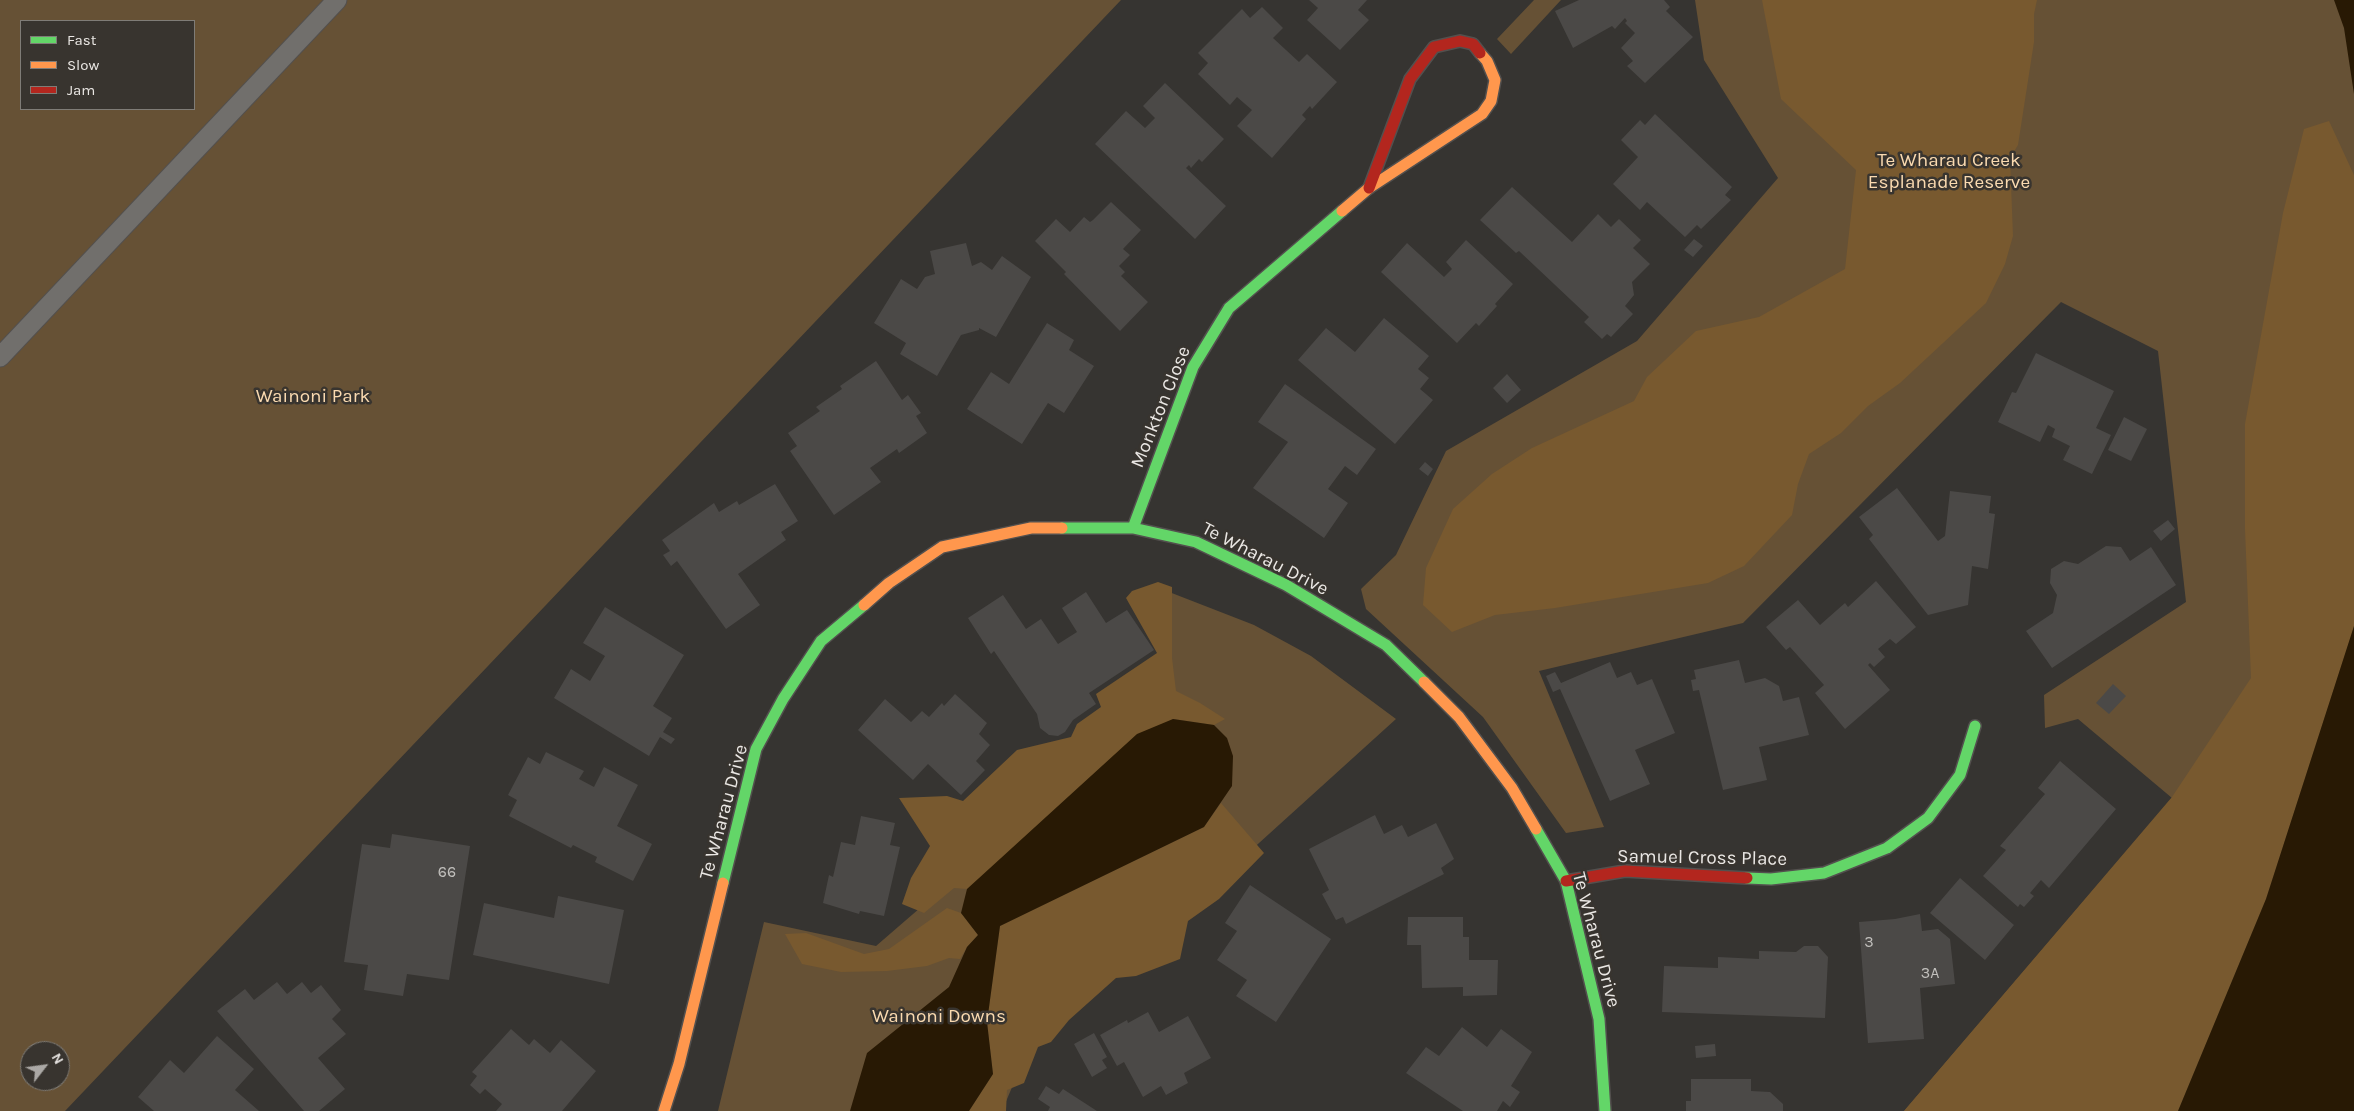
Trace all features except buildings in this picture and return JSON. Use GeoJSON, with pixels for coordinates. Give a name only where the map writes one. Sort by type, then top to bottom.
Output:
{"type":"FeatureCollection","features":[{"type":"Feature","properties":{"kind":"street","name":"Monkton Close"},"geometry":{"type":"LineString","coordinates":[[1133,528],[1193,367],[1229,308],[1369,188],[1482,114],[1491,101],[1495,80],[1487,61],[1473,44],[1460,41],[1434,47],[1410,80],[1369,188]]}},
{"type":"Feature","properties":{"kind":"street","name":"Te Wharau Drive"},"geometry":{"type":"LineString","coordinates":[[664,1111],[679,1064],[756,750],[783,699],[821,641],[889,583],[942,547],[1031,528],[1133,528],[1196,542],[1286,585],[1386,645],[1459,717],[1512,788],[1566,881],[1599,1019],[1605,1111]]}},
{"type":"Feature","properties":{"kind":"street","name":"Samuel Cross Place"},"geometry":{"type":"LineString","coordinates":[[1566,881],[1625,871],[1772,879],[1824,873],[1887,848],[1928,818],[1960,775],[1975,726]]}},
{"type":"Feature","properties":{"kind":"lane"},"geometry":{"type":"LineString","coordinates":[[0,357],[337,0]]}},
{"type":"Feature","properties":{"kind":"green space","name":"Wainoni Park"},"geometry":{"type":"Polygon","coordinates":[[[0,0],[1121,0],[65,1111],[0,1111],[0,0]]]}},
{"type":"Feature","properties":{"kind":"green space"},"geometry":{"type":"Polygon","coordinates":[[[1534,0],[1561,0],[1511,54],[1497,39],[1534,0]]]}},
{"type":"Feature","properties":{"kind":"green space","name":"Te Wharau Creek Esplanade Reserve"},"geometry":{"type":"Polygon","coordinates":[[[1695,0],[2354,0],[2354,1111],[1904,1111],[2172,798],[2078,719],[2045,728],[2044,695],[2186,602],[2158,351],[2061,302],[1743,623],[1539,671],[1604,827],[1566,833],[1483,717],[1366,609],[1361,589],[1396,555],[1446,451],[1637,341],[1778,178],[1704,60],[1695,0]]]}},
{"type":"Feature","properties":{"kind":"green space"},"geometry":{"type":"Polygon","coordinates":[[[1762,0],[2037,0],[2034,14],[2034,42],[2018,145],[2010,158],[2013,236],[2005,264],[1986,303],[1900,383],[1868,406],[1841,433],[1809,454],[1798,484],[1792,515],[1744,566],[1708,583],[1555,608],[1495,615],[1452,632],[1423,605],[1426,568],[1453,509],[1492,474],[1532,448],[1634,401],[1647,377],[1696,331],[1759,317],[1845,269],[1856,170],[1781,99],[1762,0]]]}},
{"type":"Feature","properties":{"kind":"green space"},"geometry":{"type":"Polygon","coordinates":[[[2329,121],[2354,175],[2354,627],[2266,899],[2178,1111],[1904,1111],[2172,797],[2251,678],[2245,529],[2245,424],[2283,213],[2304,129],[2329,121]]]}},
{"type":"Feature","properties":{"kind":"green space"},"geometry":{"type":"Polygon","coordinates":[[[1158,582],[1172,587],[1172,658],[1176,691],[1225,719],[1214,725],[1173,719],[967,889],[954,888],[924,913],[902,904],[911,878],[930,846],[899,798],[947,796],[963,801],[1017,750],[1071,737],[1077,724],[1101,707],[1096,694],[1157,653],[1126,598],[1132,591],[1158,582]]]}},
{"type":"Feature","properties":{"kind":"green space","name":"Wainoni Downs"},"geometry":{"type":"Polygon","coordinates":[[[1164,590],[1254,625],[1311,656],[1396,719],[1026,1054],[1002,1111],[718,1111],[764,922],[876,946],[1163,698],[1164,590]]]}},
{"type":"Feature","properties":{"kind":"green space"},"geometry":{"type":"Polygon","coordinates":[[[1221,803],[1264,853],[1219,899],[1188,921],[1180,959],[1136,976],[1116,978],[1069,1020],[1051,1042],[1038,1047],[1024,1083],[1007,1090],[1006,1111],[969,1111],[993,1074],[987,1022],[1000,926],[1204,827],[1221,803]]]}},
{"type":"Feature","properties":{"kind":"green space"},"geometry":{"type":"Polygon","coordinates":[[[947,908],[961,913],[978,935],[967,947],[960,959],[949,958],[927,966],[887,971],[841,972],[802,964],[785,934],[806,933],[864,954],[889,949],[947,908]]]}},
{"type":"Feature","properties":{"kind":"shaded area"},"geometry":{"type":"Polygon","coordinates":[[[2334,0],[2354,0],[2354,94],[2344,28],[2334,0]]]}},
{"type":"Feature","properties":{"kind":"shaded area"},"geometry":{"type":"Polygon","coordinates":[[[2354,626],[2354,1111],[2178,1111],[2266,899],[2354,626]]]}},
{"type":"Feature","properties":{"kind":"shaded area"},"geometry":{"type":"Polygon","coordinates":[[[1173,719],[1214,725],[1227,738],[1233,756],[1232,786],[1204,827],[1000,926],[987,1022],[993,1074],[969,1111],[850,1111],[867,1053],[949,987],[967,947],[978,935],[961,913],[967,889],[1137,734],[1173,719]]]}},
{"type":"Feature","properties":{"kind":"traffic: fast"},"geometry":{"type":"LineString","coordinates":[[1133,528],[1193,367],[1229,308],[1342,211]]}},
{"type":"Feature","properties":{"kind":"traffic: fast"},"geometry":{"type":"LineString","coordinates":[[1062,528],[1133,528],[1196,542],[1286,585],[1386,645],[1424,682]]}},
{"type":"Feature","properties":{"kind":"traffic: fast"},"geometry":{"type":"LineString","coordinates":[[723,883],[756,749],[783,699],[821,641],[864,605]]}},
{"type":"Feature","properties":{"kind":"traffic: fast"},"geometry":{"type":"LineString","coordinates":[[1747,878],[1771,879],[1824,873],[1887,848],[1928,818],[1960,775],[1975,726]]}},
{"type":"Feature","properties":{"kind":"traffic: fast"},"geometry":{"type":"LineString","coordinates":[[1536,829],[1566,881],[1599,1019],[1605,1111]]}},
{"type":"Feature","properties":{"kind":"traffic: slow"},"geometry":{"type":"LineString","coordinates":[[1342,211],[1369,188],[1482,114],[1491,101],[1495,80],[1487,61],[1480,53]]}},
{"type":"Feature","properties":{"kind":"traffic: slow"},"geometry":{"type":"LineString","coordinates":[[864,605],[889,583],[942,547],[1031,528],[1062,528]]}},
{"type":"Feature","properties":{"kind":"traffic: slow"},"geometry":{"type":"LineString","coordinates":[[1424,682],[1459,717],[1512,788],[1536,829]]}},
{"type":"Feature","properties":{"kind":"traffic: slow"},"geometry":{"type":"LineString","coordinates":[[664,1111],[679,1064],[723,883]]}},
{"type":"Feature","properties":{"kind":"traffic: jam"},"geometry":{"type":"LineString","coordinates":[[1369,188],[1410,79],[1434,47],[1460,41],[1473,44],[1480,53]]}},
{"type":"Feature","properties":{"kind":"traffic: jam"},"geometry":{"type":"LineString","coordinates":[[1566,881],[1625,871],[1747,878]]}}]}
